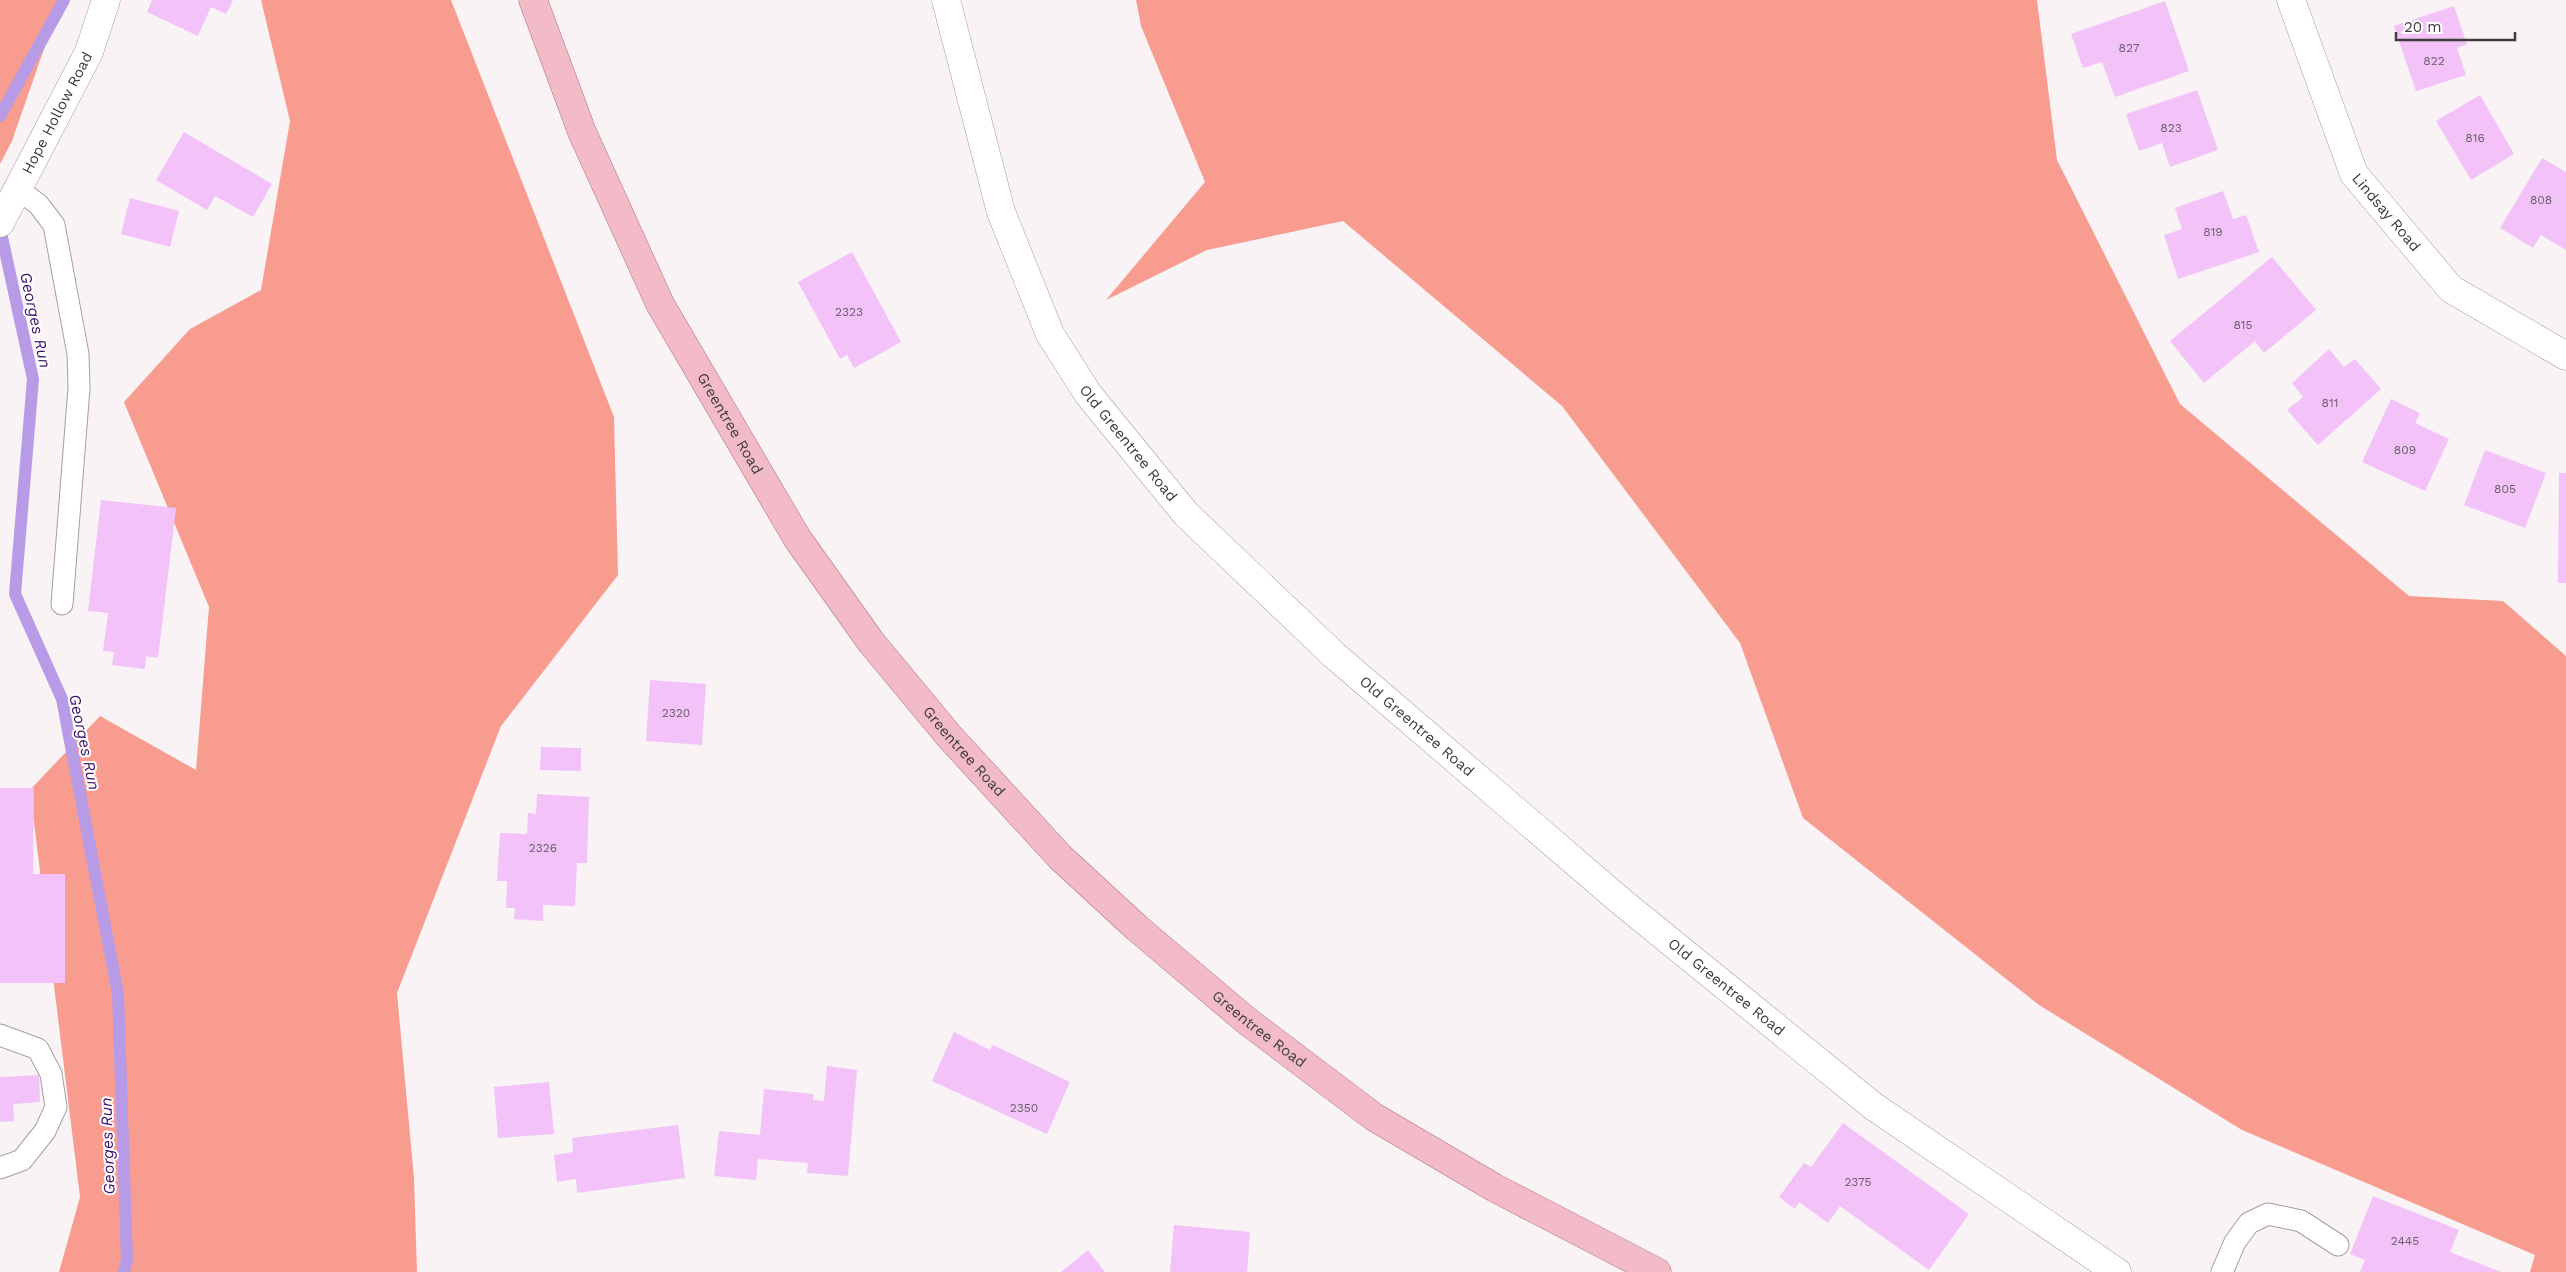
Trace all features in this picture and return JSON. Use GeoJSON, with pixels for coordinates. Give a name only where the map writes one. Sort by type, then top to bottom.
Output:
{"type":"FeatureCollection","features":[{"type":"Feature","properties":{"kind":"main road","name":"Greentree Road"},"geometry":{"type":"LineString","coordinates":[[533,0],[582,132],[660,304],[797,538],[871,642],[948,736],[1060,856],[1137,928],[1247,1021],[1358,1105],[1374,1117],[1495,1188],[1657,1272]]}},
{"type":"Feature","properties":{"kind":"street","name":"Hope Hollow Road"},"geometry":{"type":"LineString","coordinates":[[0,223],[89,52],[106,0]]}},
{"type":"Feature","properties":{"kind":"street","name":"Old Greentree Road"},"geometry":{"type":"LineString","coordinates":[[946,0],[1002,212],[1050,334],[1088,394],[1128,446],[1186,514],[1334,655],[1638,916],[1873,1106],[2117,1272]]}},
{"type":"Feature","properties":{"kind":"street","name":"Lindsay Road"},"geometry":{"type":"LineString","coordinates":[[2291,0],[2354,174],[2451,289],[2566,356]]}},
{"type":"Feature","properties":{"kind":"lane"},"geometry":{"type":"LineString","coordinates":[[17,189],[38,204],[54,225],[78,354],[79,388],[62,604]]}},
{"type":"Feature","properties":{"kind":"lane"},"geometry":{"type":"LineString","coordinates":[[0,1035],[38,1049],[51,1074],[56,1106],[45,1131],[22,1160],[0,1168]]}},
{"type":"Feature","properties":{"kind":"lane"},"geometry":{"type":"LineString","coordinates":[[2222,1272],[2235,1242],[2249,1223],[2268,1214],[2301,1221],[2338,1245]]}},
{"type":"Feature","properties":{"kind":"shaded area"},"geometry":{"type":"Polygon","coordinates":[[[0,0],[61,0],[12,141],[0,164],[0,0]]]}},
{"type":"Feature","properties":{"kind":"shaded area"},"geometry":{"type":"Polygon","coordinates":[[[261,0],[451,0],[614,417],[618,575],[501,726],[397,993],[414,1178],[417,1272],[59,1272],[80,1197],[30,790],[100,716],[196,770],[209,607],[124,402],[190,329],[261,290],[290,121],[261,0]]]}},
{"type":"Feature","properties":{"kind":"shaded area"},"geometry":{"type":"Polygon","coordinates":[[[1136,0],[2037,0],[2057,160],[2180,404],[2409,596],[2503,601],[2566,656],[2566,1272],[2530,1272],[2535,1255],[2242,1130],[2039,1005],[1803,818],[1740,643],[1562,406],[1343,221],[1207,250],[1106,300],[1205,182],[1141,26],[1136,0]]]}},
{"type":"Feature","properties":{"kind":"building"},"geometry":{"type":"Polygon","coordinates":[[[152,0],[233,0],[226,14],[211,7],[198,36],[147,12],[152,0]]]}},
{"type":"Feature","properties":{"kind":"building"},"geometry":{"type":"Polygon","coordinates":[[[2165,1],[2189,71],[2115,97],[2102,62],[2083,68],[2071,34],[2165,1]]]}},
{"type":"Feature","properties":{"kind":"building"},"geometry":{"type":"Polygon","coordinates":[[[2454,6],[2467,44],[2457,48],[2466,75],[2416,91],[2394,26],[2454,6]]]}},
{"type":"Feature","properties":{"kind":"building"},"geometry":{"type":"Polygon","coordinates":[[[2197,90],[2218,150],[2170,167],[2162,143],[2139,151],[2126,114],[2197,90]]]}},
{"type":"Feature","properties":{"kind":"building"},"geometry":{"type":"Polygon","coordinates":[[[2480,95],[2514,154],[2471,180],[2436,121],[2480,95]]]}},
{"type":"Feature","properties":{"kind":"building"},"geometry":{"type":"Polygon","coordinates":[[[184,132],[272,184],[253,217],[215,196],[207,210],[156,180],[184,132]]]}},
{"type":"Feature","properties":{"kind":"building"},"geometry":{"type":"Polygon","coordinates":[[[2542,158],[2566,172],[2566,250],[2541,235],[2533,248],[2500,228],[2542,158]]]}},
{"type":"Feature","properties":{"kind":"building"},"geometry":{"type":"Polygon","coordinates":[[[2223,191],[2233,219],[2246,215],[2259,252],[2178,279],[2164,235],[2182,229],[2175,208],[2223,191]]]}},
{"type":"Feature","properties":{"kind":"building"},"geometry":{"type":"Polygon","coordinates":[[[130,198],[179,211],[170,247],[121,234],[130,198]]]}},
{"type":"Feature","properties":{"kind":"building"},"geometry":{"type":"Polygon","coordinates":[[[852,252],[901,342],[854,368],[847,355],[840,359],[798,282],[852,252]]]}},
{"type":"Feature","properties":{"kind":"building"},"geometry":{"type":"Polygon","coordinates":[[[2272,257],[2316,310],[2264,353],[2255,341],[2204,383],[2170,341],[2272,257]]]}},
{"type":"Feature","properties":{"kind":"building"},"geometry":{"type":"Polygon","coordinates":[[[2329,349],[2344,367],[2355,359],[2381,389],[2318,445],[2287,410],[2303,397],[2292,383],[2329,349]]]}},
{"type":"Feature","properties":{"kind":"building"},"geometry":{"type":"Polygon","coordinates":[[[2391,399],[2420,413],[2415,423],[2449,439],[2425,491],[2362,462],[2391,399]]]}},
{"type":"Feature","properties":{"kind":"building"},"geometry":{"type":"Polygon","coordinates":[[[2485,450],[2546,473],[2525,528],[2464,505],[2485,450]]]}},
{"type":"Feature","properties":{"kind":"building"},"geometry":{"type":"Polygon","coordinates":[[[2559,473],[2566,473],[2566,583],[2558,583],[2559,473]]]}},
{"type":"Feature","properties":{"kind":"building"},"geometry":{"type":"Polygon","coordinates":[[[101,500],[176,508],[158,658],[146,656],[145,669],[112,665],[114,652],[103,651],[108,613],[88,611],[101,500]]]}},
{"type":"Feature","properties":{"kind":"building"},"geometry":{"type":"Polygon","coordinates":[[[650,680],[706,684],[702,745],[646,741],[650,680]]]}},
{"type":"Feature","properties":{"kind":"building"},"geometry":{"type":"Polygon","coordinates":[[[541,747],[581,748],[581,771],[540,770],[541,747]]]}},
{"type":"Feature","properties":{"kind":"building"},"geometry":{"type":"Polygon","coordinates":[[[0,788],[34,788],[33,874],[65,874],[65,983],[0,983],[0,788]]]}},
{"type":"Feature","properties":{"kind":"building"},"geometry":{"type":"Polygon","coordinates":[[[537,794],[589,797],[587,863],[577,863],[575,906],[543,905],[543,921],[514,919],[515,908],[506,908],[507,881],[497,881],[500,833],[527,834],[528,813],[536,814],[537,794]]]}},
{"type":"Feature","properties":{"kind":"building"},"geometry":{"type":"Polygon","coordinates":[[[954,1032],[990,1050],[993,1045],[1070,1082],[1047,1134],[932,1081],[954,1032]]]}},
{"type":"Feature","properties":{"kind":"building"},"geometry":{"type":"Polygon","coordinates":[[[827,1066],[857,1070],[848,1176],[807,1173],[808,1163],[758,1159],[756,1180],[714,1176],[719,1131],[760,1135],[764,1089],[813,1094],[813,1100],[824,1101],[827,1066]]]}},
{"type":"Feature","properties":{"kind":"building"},"geometry":{"type":"Polygon","coordinates":[[[39,1075],[40,1102],[13,1104],[14,1121],[0,1122],[0,1077],[39,1075]]]}},
{"type":"Feature","properties":{"kind":"building"},"geometry":{"type":"Polygon","coordinates":[[[549,1082],[554,1134],[498,1138],[494,1087],[549,1082]]]}},
{"type":"Feature","properties":{"kind":"building"},"geometry":{"type":"Polygon","coordinates":[[[1843,1123],[1969,1214],[1929,1270],[1840,1206],[1828,1223],[1799,1202],[1795,1209],[1779,1197],[1804,1163],[1811,1167],[1843,1123]]]}},
{"type":"Feature","properties":{"kind":"building"},"geometry":{"type":"Polygon","coordinates":[[[678,1125],[685,1178],[577,1193],[576,1179],[557,1182],[554,1155],[573,1152],[572,1138],[678,1125]]]}},
{"type":"Feature","properties":{"kind":"building"},"geometry":{"type":"Polygon","coordinates":[[[2373,1196],[2459,1230],[2450,1252],[2501,1272],[2360,1272],[2365,1260],[2350,1254],[2373,1196]]]}},
{"type":"Feature","properties":{"kind":"building"},"geometry":{"type":"Polygon","coordinates":[[[1174,1225],[1250,1232],[1247,1272],[1170,1272],[1174,1225]]]}},
{"type":"Feature","properties":{"kind":"building"},"geometry":{"type":"Polygon","coordinates":[[[1088,1250],[1105,1272],[1061,1272],[1088,1250]]]}},
{"type":"Feature","properties":{"kind":"waterway","name":"Georges Run"},"geometry":{"type":"LineString","coordinates":[[0,116],[64,0]]}},
{"type":"Feature","properties":{"kind":"waterway","name":"Georges Run"},"geometry":{"type":"LineString","coordinates":[[0,228],[33,379],[15,594],[62,699],[118,994],[127,1260],[124,1272]]}}]}
